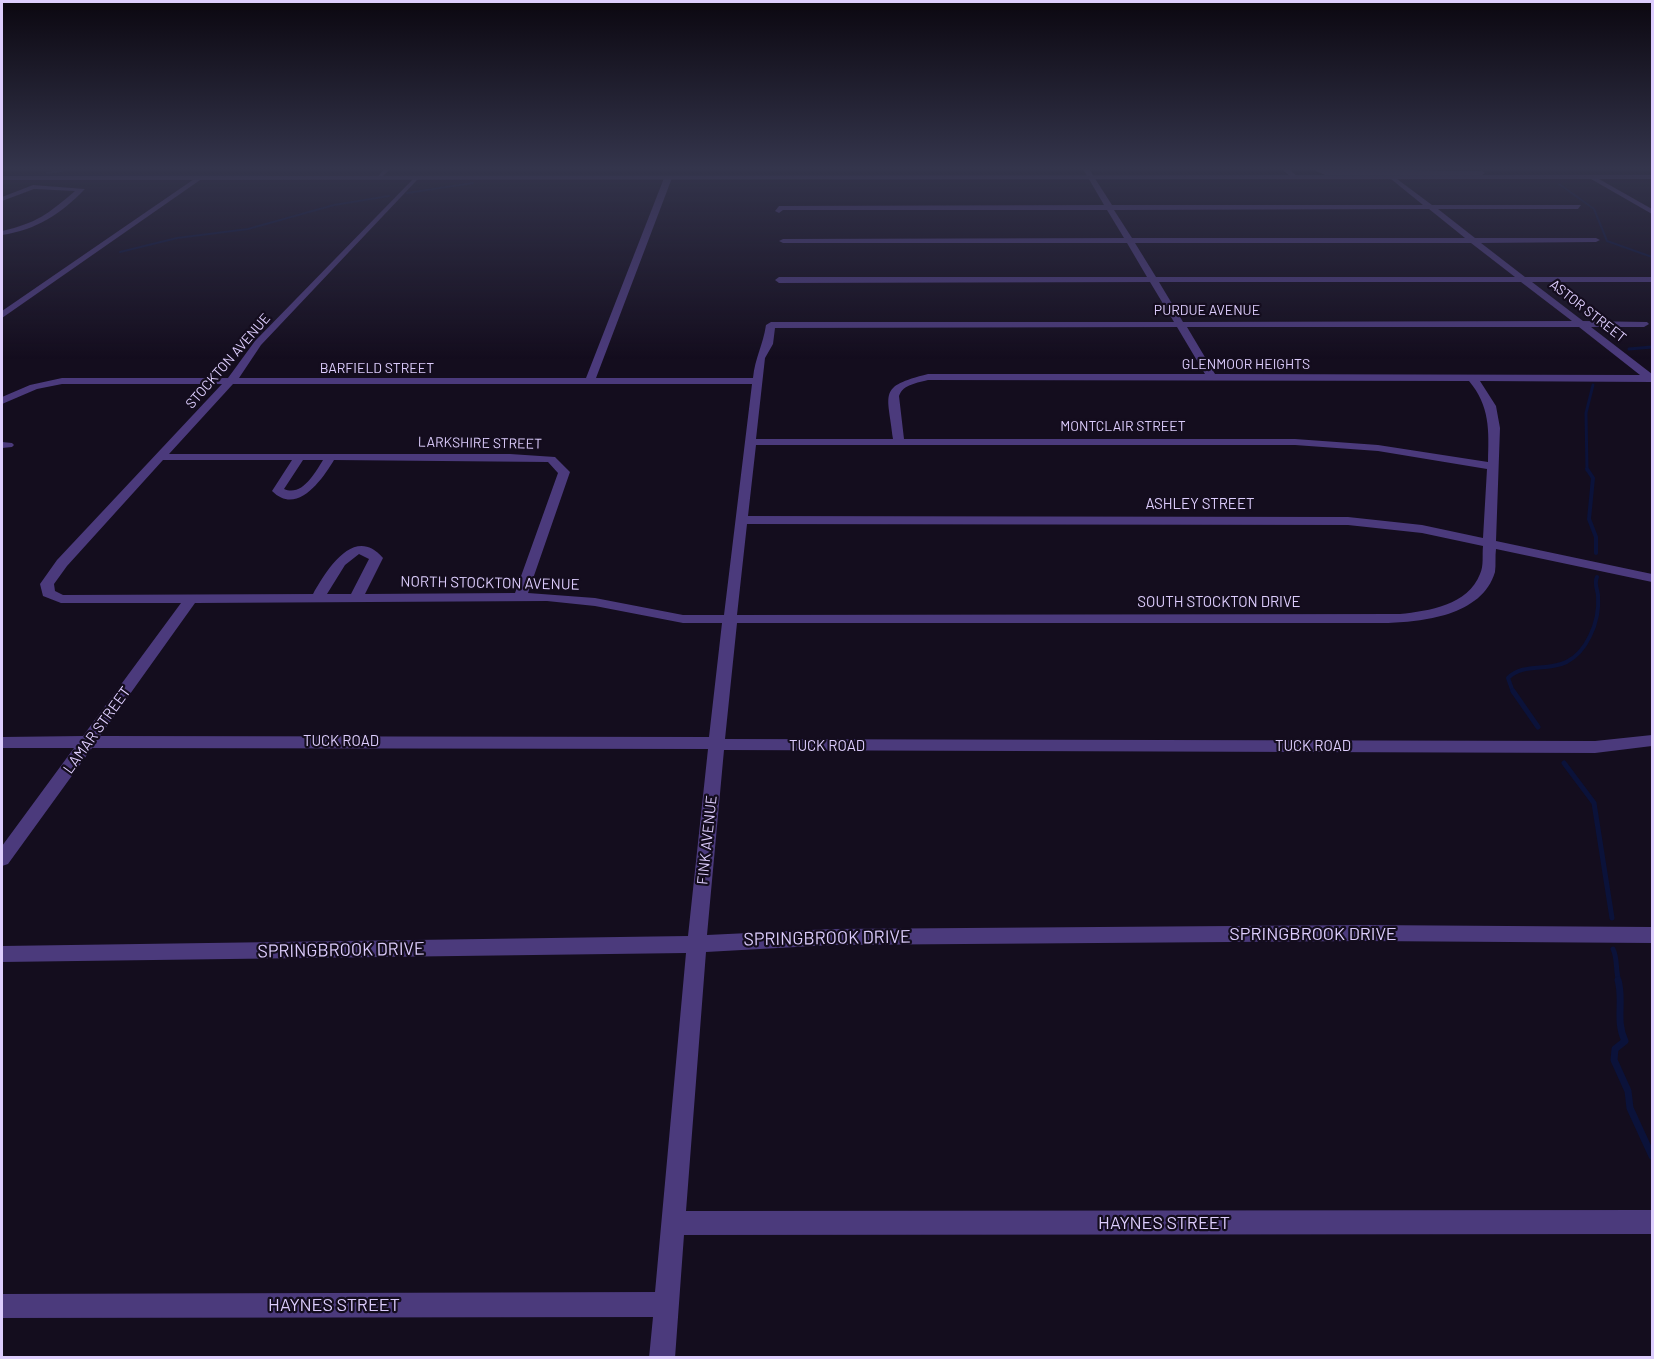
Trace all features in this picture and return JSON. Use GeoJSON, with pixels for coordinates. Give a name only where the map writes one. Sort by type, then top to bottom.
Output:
{"type":"FeatureCollection","features":[{"type":"Feature","properties":{"kind":"street"},"geometry":{"type":"LineString","coordinates":[[2,315],[121,232]]}},
{"type":"Feature","properties":{"kind":"street","name":"STOCKTON AVENUE"},"geometry":{"type":"LineString","coordinates":[[48,593],[47,584],[62,563],[231,381],[258,343],[364,232]]}},
{"type":"Feature","properties":{"kind":"street"},"geometry":{"type":"LineString","coordinates":[[590,381],[647,232]]}},
{"type":"Feature","properties":{"kind":"street"},"geometry":{"type":"LineString","coordinates":[[1125,232],[1212,377]]}},
{"type":"Feature","properties":{"kind":"street","name":"ASTOR STREET"},"geometry":{"type":"LineString","coordinates":[[1464,232],[1652,378]]}},
{"type":"Feature","properties":{"kind":"street"},"geometry":{"type":"LineString","coordinates":[[783,241],[1596,240]]}},
{"type":"Feature","properties":{"kind":"street"},"geometry":{"type":"LineString","coordinates":[[779,280],[1653,279]]}},
{"type":"Feature","properties":{"kind":"street","name":"PURDUE AVENUE"},"geometry":{"type":"LineString","coordinates":[[771,325],[1644,324]]}},
{"type":"Feature","properties":{"kind":"street","name":"FINK AVENUE"},"geometry":{"type":"LineString","coordinates":[[662,1358],[697,942],[730,619],[760,358],[768,344],[771,325]]}},
{"type":"Feature","properties":{"kind":"street","name":"GLENMOOR HEIGHTS"},"geometry":{"type":"LineString","coordinates":[[899,442],[894,396],[896,388],[916,380],[934,377],[1652,378]]}},
{"type":"Feature","properties":{"kind":"street","name":"SOUTH STOCKTON DRIVE"},"geometry":{"type":"LineString","coordinates":[[730,619],[1399,619],[1446,610],[1473,596],[1483,585],[1488,572],[1493,410],[1484,392],[1471,377]]}},
{"type":"Feature","properties":{"kind":"street","name":"BARFIELD STREET"},"geometry":{"type":"LineString","coordinates":[[2,401],[34,387],[62,381],[757,381]]}},
{"type":"Feature","properties":{"kind":"street","name":"MONTCLAIR STREET"},"geometry":{"type":"LineString","coordinates":[[751,442],[1324,443],[1378,448],[1493,466]]}},
{"type":"Feature","properties":{"kind":"street","name":"LARKSHIRE STREET"},"geometry":{"type":"LineString","coordinates":[[161,457],[550,459],[564,472],[520,597]]}},
{"type":"Feature","properties":{"kind":"street"},"geometry":{"type":"LineString","coordinates":[[300,457],[279,486],[278,491],[282,494],[303,492],[310,487],[331,457]]}},
{"type":"Feature","properties":{"kind":"street","name":"ASHLEY STREET"},"geometry":{"type":"LineString","coordinates":[[742,520],[1330,521],[1405,526],[1653,578]]}},
{"type":"Feature","properties":{"kind":"street"},"geometry":{"type":"LineString","coordinates":[[317,599],[342,558],[355,552],[370,553],[376,558],[356,599]]}},
{"type":"Feature","properties":{"kind":"street","name":"NORTH STOCKTON AVENUE"},"geometry":{"type":"LineString","coordinates":[[48,593],[61,598],[520,597],[577,599],[683,619],[730,619]]}},
{"type":"Feature","properties":{"kind":"street","name":"LAMAR STREET"},"geometry":{"type":"LineString","coordinates":[[2,859],[191,599]]}},
{"type":"Feature","properties":{"kind":"street","name":"TUCK ROAD"},"geometry":{"type":"LineString","coordinates":[[2,742],[432,741],[717,743],[747,747],[1595,747],[1653,741]]}},
{"type":"Feature","properties":{"kind":"street","name":"SPRINGBROOK DRIVE"},"geometry":{"type":"LineString","coordinates":[[2,954],[636,946],[832,937],[1365,933],[1653,936]]}},
{"type":"Feature","properties":{"kind":"street","name":"HAYNES STREET"},"geometry":{"type":"LineString","coordinates":[[675,1223],[1653,1222]]}},
{"type":"Feature","properties":{"kind":"street","name":"HAYNES STREET"},"geometry":{"type":"LineString","coordinates":[[2,1306],[667,1304]]}},
{"type":"Feature","properties":{"kind":"waterway"},"geometry":{"type":"LineString","coordinates":[[120,252],[177,238],[221,232]]}},
{"type":"Feature","properties":{"kind":"waterway"},"geometry":{"type":"LineString","coordinates":[[1604,232],[1607,241],[1652,257]]}},
{"type":"Feature","properties":{"kind":"waterway"},"geometry":{"type":"LineString","coordinates":[[1629,349],[1652,347]]}},
{"type":"Feature","properties":{"kind":"waterway"},"geometry":{"type":"LineString","coordinates":[[1587,470],[1586,413],[1593,385]]}},
{"type":"Feature","properties":{"kind":"waterway"},"geometry":{"type":"LineString","coordinates":[[1587,469],[1593,478],[1589,519],[1596,537],[1596,553]]}},
{"type":"Feature","properties":{"kind":"waterway"},"geometry":{"type":"LineString","coordinates":[[1513,692],[1508,678],[1517,672],[1560,665],[1571,660],[1581,651],[1590,636],[1597,616],[1597,577]]}},
{"type":"Feature","properties":{"kind":"waterway"},"geometry":{"type":"LineString","coordinates":[[1513,691],[1538,727]]}},
{"type":"Feature","properties":{"kind":"waterway"},"geometry":{"type":"LineString","coordinates":[[1564,763],[1594,803],[1612,918]]}},
{"type":"Feature","properties":{"kind":"waterway"},"geometry":{"type":"LineString","coordinates":[[1613,949],[1619,982]]}},
{"type":"Feature","properties":{"kind":"waterway"},"geometry":{"type":"LineString","coordinates":[[1618,980],[1620,1018],[1625,1041],[1615,1049],[1614,1060],[1628,1091],[1630,1108],[1652,1156]]}}]}
